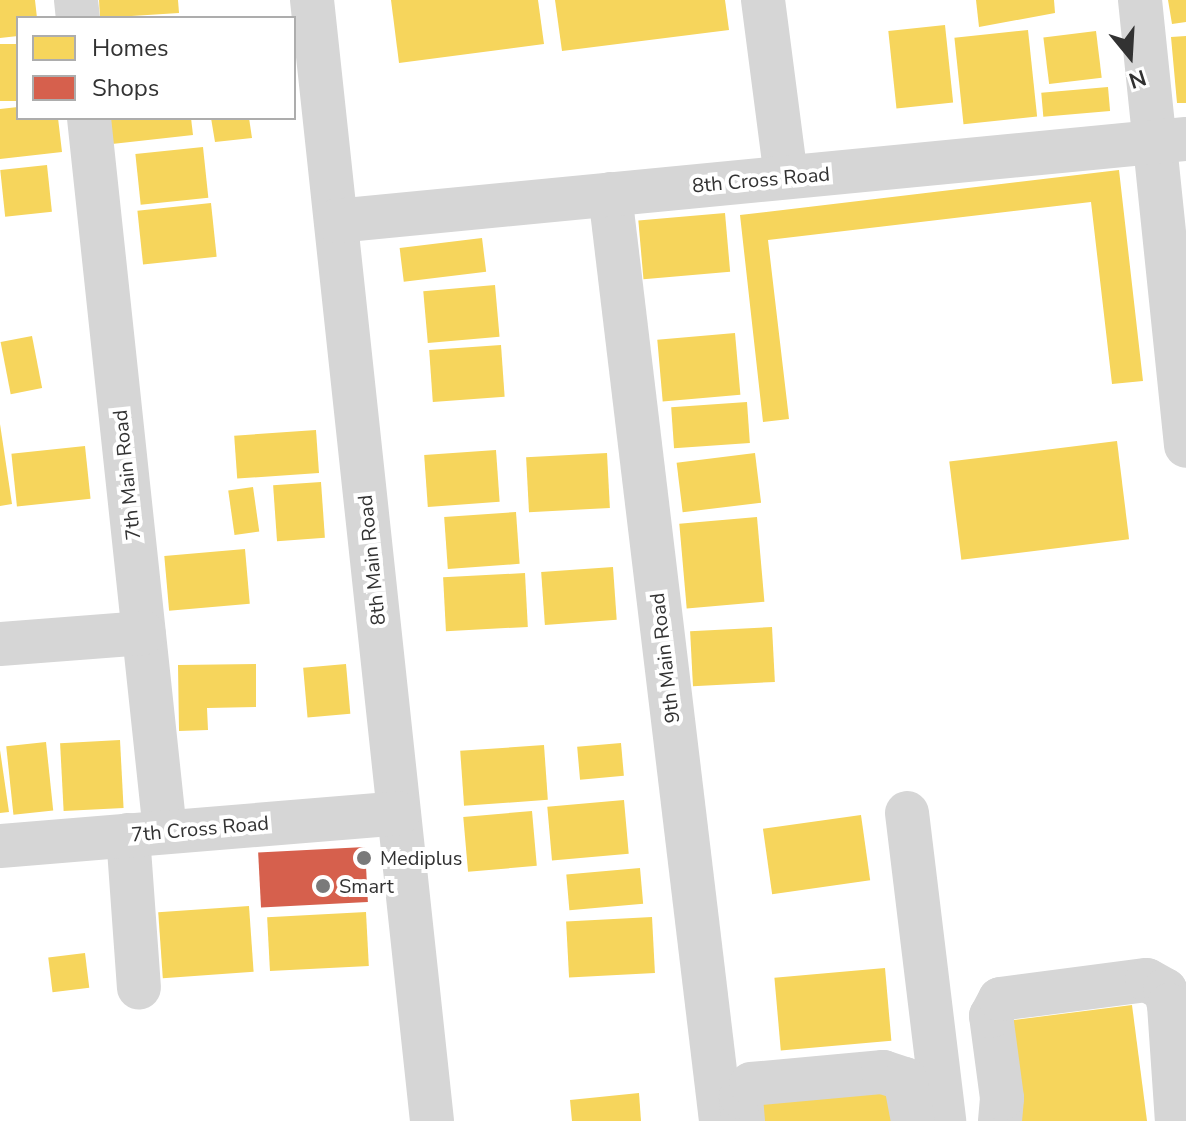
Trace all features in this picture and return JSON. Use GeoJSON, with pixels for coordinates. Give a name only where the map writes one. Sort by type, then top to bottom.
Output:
{"type":"FeatureCollection","features":[{"type":"Feature","properties":{"kind":"street","name":"8th Main Road"},"geometry":{"type":"LineString","coordinates":[[312,0],[432,1121]]}},
{"type":"Feature","properties":{"kind":"street"},"geometry":{"type":"LineString","coordinates":[[763,0],[786,177]]}},
{"type":"Feature","properties":{"kind":"street"},"geometry":{"type":"LineString","coordinates":[[1140,0],[1171,140],[1186,446]]}},
{"type":"Feature","properties":{"kind":"street","name":"7th Main Road"},"geometry":{"type":"LineString","coordinates":[[89,120],[144,633],[146,834],[139,988]]}},
{"type":"Feature","properties":{"kind":"street","name":"8th Cross Road"},"geometry":{"type":"LineString","coordinates":[[336,221],[1171,140]]}},
{"type":"Feature","properties":{"kind":"street","name":"9th Main Road"},"geometry":{"type":"LineString","coordinates":[[610,194],[721,1121]]}},
{"type":"Feature","properties":{"kind":"street"},"geometry":{"type":"LineString","coordinates":[[0,644],[144,633]]}},
{"type":"Feature","properties":{"kind":"street","name":"7th Cross Road"},"geometry":{"type":"LineString","coordinates":[[0,846],[399,813]]}},
{"type":"Feature","properties":{"kind":"street"},"geometry":{"type":"LineString","coordinates":[[907,813],[933,1119]]}},
{"type":"Feature","properties":{"kind":"street"},"geometry":{"type":"LineString","coordinates":[[933,1119],[999,1113],[1002,1098],[991,1016],[1000,999],[1147,980],[1165,990],[1169,1005],[1177,1121]]}},
{"type":"Feature","properties":{"kind":"street"},"geometry":{"type":"LineString","coordinates":[[743,1121],[741,1097],[751,1084],[883,1072],[905,1079],[933,1119]]}},
{"type":"Feature","properties":{"kind":"building: Homes"},"geometry":{"type":"Polygon","coordinates":[[[0,0],[35,0],[37,16],[16,16],[16,36],[0,38],[0,0]]]}},
{"type":"Feature","properties":{"kind":"building: Homes"},"geometry":{"type":"Polygon","coordinates":[[[99,0],[178,0],[179,13],[100,16],[99,0]]]}},
{"type":"Feature","properties":{"kind":"building: Homes"},"geometry":{"type":"Polygon","coordinates":[[[391,0],[538,0],[544,44],[399,63],[391,0]]]}},
{"type":"Feature","properties":{"kind":"building: Homes"},"geometry":{"type":"Polygon","coordinates":[[[555,0],[725,0],[729,30],[562,51],[555,0]]]}},
{"type":"Feature","properties":{"kind":"building: Homes"},"geometry":{"type":"Polygon","coordinates":[[[976,0],[1054,0],[1055,13],[979,27],[976,0]]]}},
{"type":"Feature","properties":{"kind":"building: Homes"},"geometry":{"type":"Polygon","coordinates":[[[1168,0],[1186,0],[1186,22],[1172,24],[1168,0]]]}},
{"type":"Feature","properties":{"kind":"building: Homes"},"geometry":{"type":"Polygon","coordinates":[[[945,25],[953,103],[896,109],[888,31],[945,25]]]}},
{"type":"Feature","properties":{"kind":"building: Homes"},"geometry":{"type":"Polygon","coordinates":[[[1028,30],[1037,117],[963,124],[954,38],[1028,30]]]}},
{"type":"Feature","properties":{"kind":"building: Homes"},"geometry":{"type":"Polygon","coordinates":[[[1096,31],[1102,78],[1049,84],[1043,37],[1096,31]]]}},
{"type":"Feature","properties":{"kind":"building: Homes"},"geometry":{"type":"Polygon","coordinates":[[[1186,36],[1186,103],[1177,103],[1171,37],[1186,36]]]}},
{"type":"Feature","properties":{"kind":"building: Homes"},"geometry":{"type":"Polygon","coordinates":[[[0,44],[16,44],[16,101],[0,101],[0,44]]]}},
{"type":"Feature","properties":{"kind":"building: Homes"},"geometry":{"type":"Polygon","coordinates":[[[1108,87],[1110,111],[1043,117],[1041,93],[1108,87]]]}},
{"type":"Feature","properties":{"kind":"building: Homes"},"geometry":{"type":"Polygon","coordinates":[[[16,107],[16,120],[58,120],[62,152],[0,159],[0,109],[16,107]]]}},
{"type":"Feature","properties":{"kind":"building: Homes"},"geometry":{"type":"Polygon","coordinates":[[[109,120],[191,120],[193,135],[112,144],[109,120]]]}},
{"type":"Feature","properties":{"kind":"building: Homes"},"geometry":{"type":"Polygon","coordinates":[[[211,120],[249,120],[252,138],[215,142],[211,120]]]}},
{"type":"Feature","properties":{"kind":"building: Homes"},"geometry":{"type":"Polygon","coordinates":[[[203,147],[208,198],[141,205],[135,154],[203,147]]]}},
{"type":"Feature","properties":{"kind":"building: Homes"},"geometry":{"type":"Polygon","coordinates":[[[47,165],[52,212],[5,217],[0,170],[47,165]]]}},
{"type":"Feature","properties":{"kind":"building: Homes"},"geometry":{"type":"Polygon","coordinates":[[[1119,170],[1143,381],[1112,384],[1091,202],[768,240],[789,419],[763,422],[740,215],[1119,170]]]}},
{"type":"Feature","properties":{"kind":"building: Homes"},"geometry":{"type":"Polygon","coordinates":[[[211,203],[217,257],[143,264],[137,211],[211,203]]]}},
{"type":"Feature","properties":{"kind":"building: Homes"},"geometry":{"type":"Polygon","coordinates":[[[725,213],[730,272],[643,279],[638,221],[725,213]]]}},
{"type":"Feature","properties":{"kind":"building: Homes"},"geometry":{"type":"Polygon","coordinates":[[[482,238],[486,272],[404,282],[400,248],[482,238]]]}},
{"type":"Feature","properties":{"kind":"building: Homes"},"geometry":{"type":"Polygon","coordinates":[[[495,285],[500,337],[428,343],[423,291],[495,285]]]}},
{"type":"Feature","properties":{"kind":"building: Homes"},"geometry":{"type":"Polygon","coordinates":[[[735,333],[740,395],[663,402],[657,340],[735,333]]]}},
{"type":"Feature","properties":{"kind":"building: Homes"},"geometry":{"type":"Polygon","coordinates":[[[32,336],[42,388],[11,394],[1,342],[32,336]]]}},
{"type":"Feature","properties":{"kind":"building: Homes"},"geometry":{"type":"Polygon","coordinates":[[[501,345],[505,397],[433,402],[429,350],[501,345]]]}},
{"type":"Feature","properties":{"kind":"building: Homes"},"geometry":{"type":"Polygon","coordinates":[[[747,402],[750,443],[674,448],[671,407],[747,402]]]}},
{"type":"Feature","properties":{"kind":"building: Homes"},"geometry":{"type":"Polygon","coordinates":[[[0,424],[12,504],[0,506],[0,424]]]}},
{"type":"Feature","properties":{"kind":"building: Homes"},"geometry":{"type":"Polygon","coordinates":[[[316,430],[319,473],[237,479],[234,436],[316,430]]]}},
{"type":"Feature","properties":{"kind":"building: Homes"},"geometry":{"type":"Polygon","coordinates":[[[1117,441],[1129,539],[961,560],[949,462],[1117,441]]]}},
{"type":"Feature","properties":{"kind":"building: Homes"},"geometry":{"type":"Polygon","coordinates":[[[85,446],[91,499],[17,506],[11,454],[85,446]]]}},
{"type":"Feature","properties":{"kind":"building: Homes"},"geometry":{"type":"Polygon","coordinates":[[[496,450],[500,502],[428,507],[424,455],[496,450]]]}},
{"type":"Feature","properties":{"kind":"building: Homes"},"geometry":{"type":"Polygon","coordinates":[[[607,453],[610,508],[529,512],[526,457],[607,453]]]}},
{"type":"Feature","properties":{"kind":"building: Homes"},"geometry":{"type":"Polygon","coordinates":[[[755,453],[761,503],[683,512],[677,463],[755,453]]]}},
{"type":"Feature","properties":{"kind":"building: Homes"},"geometry":{"type":"Polygon","coordinates":[[[321,482],[325,538],[277,541],[273,485],[321,482]]]}},
{"type":"Feature","properties":{"kind":"building: Homes"},"geometry":{"type":"Polygon","coordinates":[[[253,487],[259,532],[235,535],[228,490],[253,487]]]}},
{"type":"Feature","properties":{"kind":"building: Homes"},"geometry":{"type":"Polygon","coordinates":[[[516,512],[520,564],[448,569],[444,517],[516,512]]]}},
{"type":"Feature","properties":{"kind":"building: Homes"},"geometry":{"type":"Polygon","coordinates":[[[757,517],[764,602],[687,608],[679,524],[757,517]]]}},
{"type":"Feature","properties":{"kind":"building: Homes"},"geometry":{"type":"Polygon","coordinates":[[[245,549],[250,604],[169,611],[164,556],[245,549]]]}},
{"type":"Feature","properties":{"kind":"building: Homes"},"geometry":{"type":"Polygon","coordinates":[[[613,567],[617,620],[545,625],[541,572],[613,567]]]}},
{"type":"Feature","properties":{"kind":"building: Homes"},"geometry":{"type":"Polygon","coordinates":[[[525,573],[528,627],[446,631],[443,577],[525,573]]]}},
{"type":"Feature","properties":{"kind":"building: Homes"},"geometry":{"type":"Polygon","coordinates":[[[772,627],[775,682],[693,686],[690,631],[772,627]]]}},
{"type":"Feature","properties":{"kind":"building: Homes"},"geometry":{"type":"Polygon","coordinates":[[[256,664],[256,707],[207,708],[208,730],[179,731],[178,665],[256,664]]]}},
{"type":"Feature","properties":{"kind":"building: Homes"},"geometry":{"type":"Polygon","coordinates":[[[346,664],[350,714],[308,718],[303,668],[346,664]]]}},
{"type":"Feature","properties":{"kind":"building: Homes"},"geometry":{"type":"Polygon","coordinates":[[[120,740],[124,808],[64,811],[60,743],[120,740]]]}},
{"type":"Feature","properties":{"kind":"building: Homes"},"geometry":{"type":"Polygon","coordinates":[[[46,742],[53,811],[13,815],[6,746],[46,742]]]}},
{"type":"Feature","properties":{"kind":"building: Homes"},"geometry":{"type":"Polygon","coordinates":[[[621,743],[624,776],[580,780],[577,747],[621,743]]]}},
{"type":"Feature","properties":{"kind":"building: Homes"},"geometry":{"type":"Polygon","coordinates":[[[544,745],[548,800],[464,806],[460,751],[544,745]]]}},
{"type":"Feature","properties":{"kind":"building: Homes"},"geometry":{"type":"Polygon","coordinates":[[[0,750],[9,812],[0,813],[0,750]]]}},
{"type":"Feature","properties":{"kind":"building: Homes"},"geometry":{"type":"Polygon","coordinates":[[[624,800],[629,854],[552,861],[547,807],[624,800]]]}},
{"type":"Feature","properties":{"kind":"building: Homes"},"geometry":{"type":"Polygon","coordinates":[[[532,811],[537,866],[468,872],[463,817],[532,811]]]}},
{"type":"Feature","properties":{"kind":"building: Homes"},"geometry":{"type":"Polygon","coordinates":[[[861,815],[870,880],[772,894],[763,829],[861,815]]]}},
{"type":"Feature","properties":{"kind":"building: Homes"},"geometry":{"type":"Polygon","coordinates":[[[640,868],[643,904],[569,910],[566,874],[640,868]]]}},
{"type":"Feature","properties":{"kind":"building: Homes"},"geometry":{"type":"Polygon","coordinates":[[[249,906],[254,972],[163,978],[158,912],[249,906]]]}},
{"type":"Feature","properties":{"kind":"building: Homes"},"geometry":{"type":"Polygon","coordinates":[[[366,912],[369,966],[270,971],[267,917],[366,912]]]}},
{"type":"Feature","properties":{"kind":"building: Homes"},"geometry":{"type":"Polygon","coordinates":[[[652,917],[655,973],[569,977],[566,922],[652,917]]]}},
{"type":"Feature","properties":{"kind":"building: Homes"},"geometry":{"type":"Polygon","coordinates":[[[85,953],[89,988],[53,992],[48,958],[85,953]]]}},
{"type":"Feature","properties":{"kind":"building: Homes"},"geometry":{"type":"Polygon","coordinates":[[[885,968],[891,1041],[781,1050],[774,978],[885,968]]]}},
{"type":"Feature","properties":{"kind":"building: Homes"},"geometry":{"type":"Polygon","coordinates":[[[1132,1005],[1147,1121],[1019,1121],[1006,1021],[1132,1005]]]}},
{"type":"Feature","properties":{"kind":"building: Homes"},"geometry":{"type":"Polygon","coordinates":[[[890,1086],[893,1121],[753,1121],[750,1096],[890,1086]]]}},
{"type":"Feature","properties":{"kind":"building: Homes"},"geometry":{"type":"Polygon","coordinates":[[[639,1093],[641,1121],[572,1121],[570,1100],[639,1093]]]}},
{"type":"Feature","properties":{"kind":"building: Shops"},"geometry":{"type":"Polygon","coordinates":[[[365,847],[368,902],[261,908],[258,853],[365,847]]]}},
{"type":"Feature","properties":{"kind":"place","name":"Mediplus"},"geometry":{"type":"Point","coordinates":[364,858]}},
{"type":"Feature","properties":{"kind":"place","name":"Smart"},"geometry":{"type":"Point","coordinates":[323,886]}}]}
